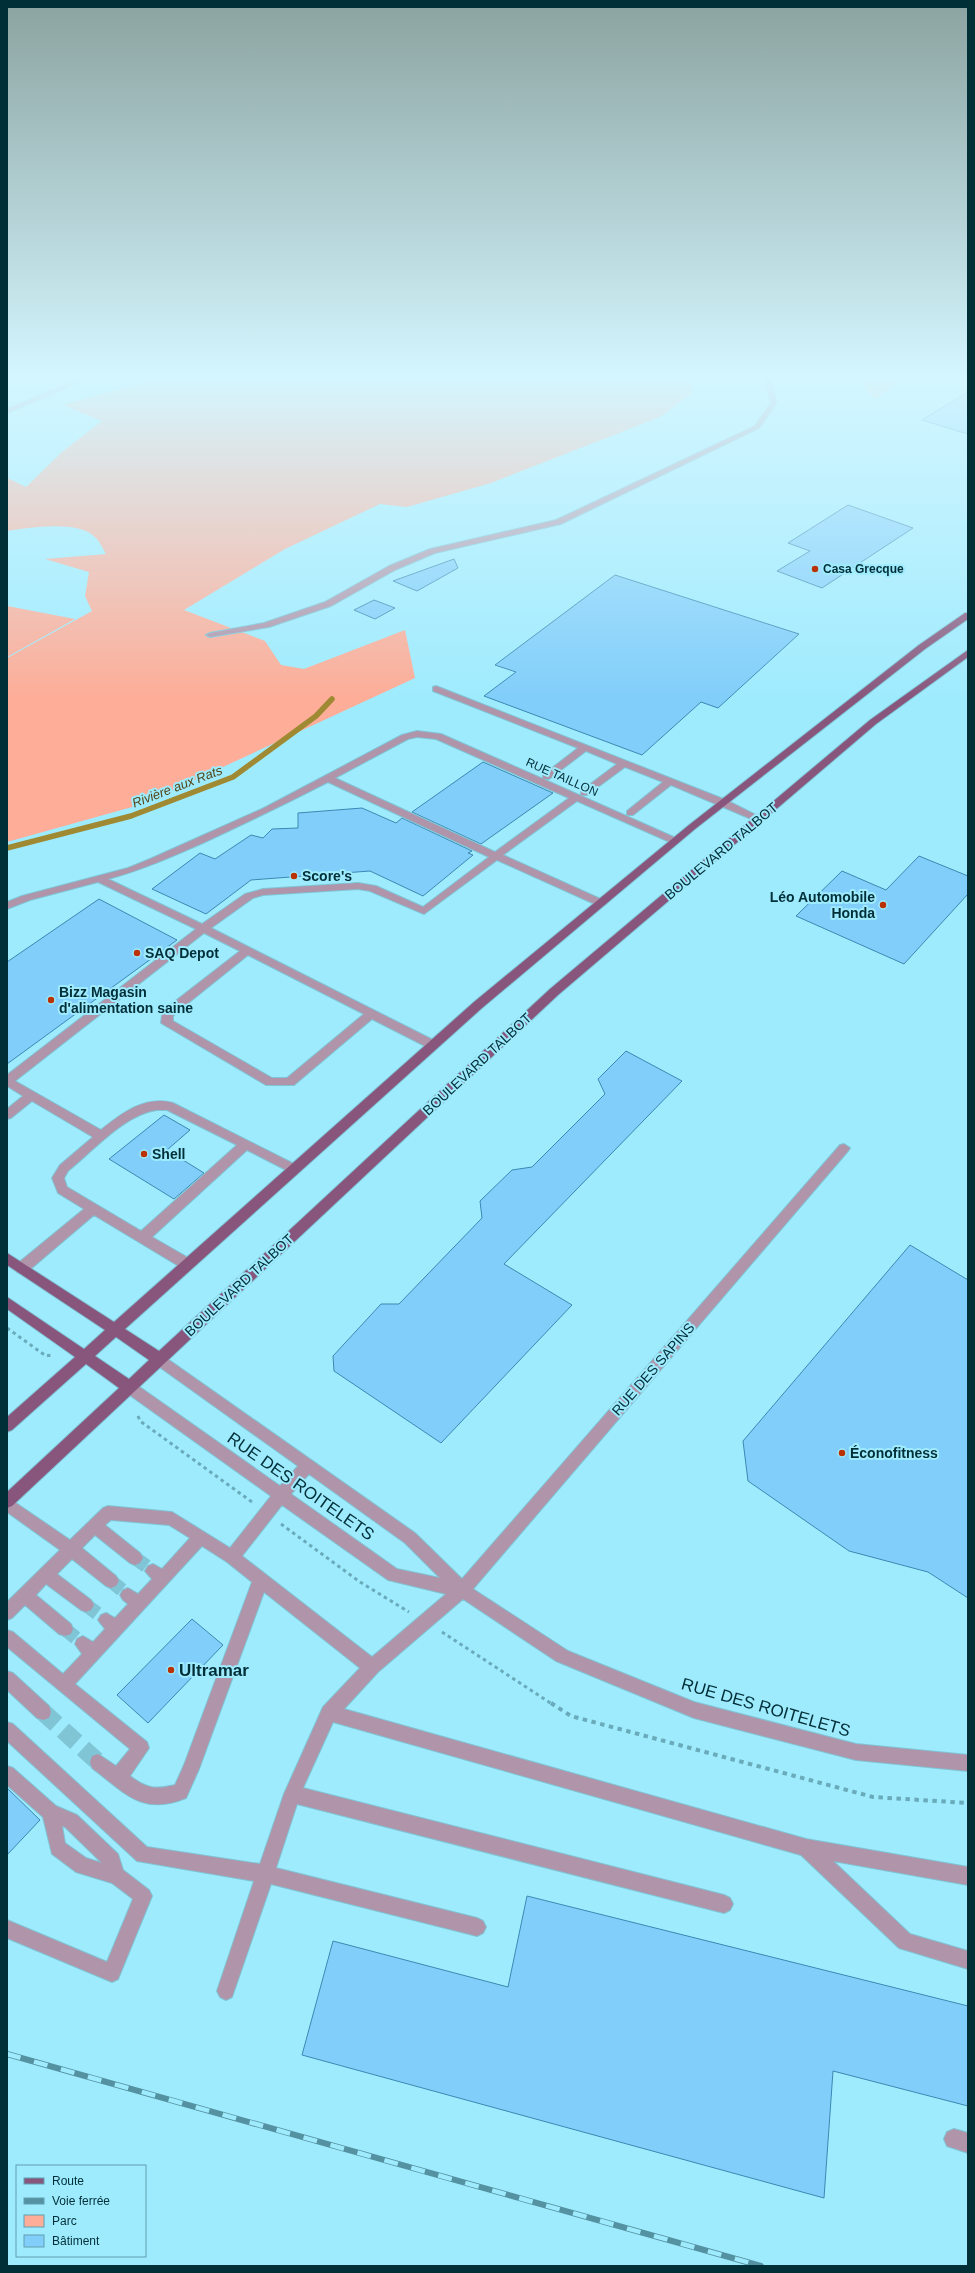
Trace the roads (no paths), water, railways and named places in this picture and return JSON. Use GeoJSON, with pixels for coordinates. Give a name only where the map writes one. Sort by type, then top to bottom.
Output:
{"type":"FeatureCollection","features":[{"type":"Feature","properties":{"kind":"main road"},"geometry":{"type":"LineString","coordinates":[[7,1426],[84,1355],[433,1045],[601,903],[723,802],[922,647],[968,615]]}},
{"type":"Feature","properties":{"kind":"main road","name":"BOULEVARD TALBOT"},"geometry":{"type":"LineString","coordinates":[[7,1502],[158,1359],[554,992],[873,722],[968,653]]}},
{"type":"Feature","properties":{"kind":"main road"},"geometry":{"type":"LineString","coordinates":[[7,1258],[158,1359]]}},
{"type":"Feature","properties":{"kind":"main road"},"geometry":{"type":"LineString","coordinates":[[7,1302],[129,1387]]}},
{"type":"Feature","properties":{"kind":"street"},"geometry":{"type":"LineString","coordinates":[[210,635],[266,625],[328,604],[392,568],[433,551],[558,522],[634,486]]}},
{"type":"Feature","properties":{"kind":"street"},"geometry":{"type":"LineString","coordinates":[[436,689],[623,764],[723,802],[759,819]]}},
{"type":"Feature","properties":{"kind":"street","name":"RUE TAILLON"},"geometry":{"type":"LineString","coordinates":[[7,906],[26,898],[99,879],[154,861],[267,810],[405,737],[417,734],[438,736],[580,795],[675,841]]}},
{"type":"Feature","properties":{"kind":"street"},"geometry":{"type":"LineString","coordinates":[[546,776],[584,748]]}},
{"type":"Feature","properties":{"kind":"street"},"geometry":{"type":"LineString","coordinates":[[102,1136],[7,1081],[203,928],[249,896],[263,892],[358,886],[372,888],[424,911],[496,856],[623,764]]}},
{"type":"Feature","properties":{"kind":"street"},"geometry":{"type":"LineString","coordinates":[[328,778],[601,903]]}},
{"type":"Feature","properties":{"kind":"street"},"geometry":{"type":"LineString","coordinates":[[630,813],[669,782]]}},
{"type":"Feature","properties":{"kind":"street"},"geometry":{"type":"LineString","coordinates":[[99,879],[203,928],[433,1045]]}},
{"type":"Feature","properties":{"kind":"street"},"geometry":{"type":"LineString","coordinates":[[247,951],[172,1009],[168,1015],[167,1023],[270,1082],[280,1084],[290,1082],[371,1014]]}},
{"type":"Feature","properties":{"kind":"street"},"geometry":{"type":"LineString","coordinates":[[7,1115],[31,1095]]}},
{"type":"Feature","properties":{"kind":"street"},"geometry":{"type":"LineString","coordinates":[[187,1264],[62,1190],[58,1178],[64,1168],[137,1109],[152,1105],[169,1106],[294,1169]]}},
{"type":"Feature","properties":{"kind":"street"},"geometry":{"type":"LineString","coordinates":[[143,1237],[245,1145]]}},
{"type":"Feature","properties":{"kind":"street","name":"RUE DES SAPINS"},"geometry":{"type":"LineString","coordinates":[[226,1991],[292,1794],[329,1714],[372,1667],[462,1590],[844,1148]]}},
{"type":"Feature","properties":{"kind":"street"},"geometry":{"type":"LineString","coordinates":[[22,1268],[93,1208]]}},
{"type":"Feature","properties":{"kind":"street","name":"RUE DES ROITELETS"},"geometry":{"type":"LineString","coordinates":[[158,1359],[410,1538],[462,1590],[562,1656],[694,1710],[856,1752],[968,1763]]}},
{"type":"Feature","properties":{"kind":"street","name":"RUE DES ROITELETS"},"geometry":{"type":"LineString","coordinates":[[129,1387],[392,1575],[462,1590]]}},
{"type":"Feature","properties":{"kind":"street"},"geometry":{"type":"LineString","coordinates":[[232,1557],[281,1495],[308,1466]]}},
{"type":"Feature","properties":{"kind":"street"},"geometry":{"type":"LineString","coordinates":[[7,1502],[71,1549],[111,1581]]}},
{"type":"Feature","properties":{"kind":"street"},"geometry":{"type":"LineString","coordinates":[[7,1613],[108,1513],[172,1519],[232,1557],[372,1667]]}},
{"type":"Feature","properties":{"kind":"street"},"geometry":{"type":"LineString","coordinates":[[95,1526],[135,1558]]}},
{"type":"Feature","properties":{"kind":"street"},"geometry":{"type":"LineString","coordinates":[[64,1685],[88,1649],[134,1599],[158,1575],[201,1537]]}},
{"type":"Feature","properties":{"kind":"street"},"geometry":{"type":"LineString","coordinates":[[46,1575],[86,1605]]}},
{"type":"Feature","properties":{"kind":"street"},"geometry":{"type":"LineString","coordinates":[[98,1762],[140,1794],[161,1797],[180,1792],[191,1769],[261,1580]]}},
{"type":"Feature","properties":{"kind":"street"},"geometry":{"type":"LineString","coordinates":[[25,1594],[65,1629]]}},
{"type":"Feature","properties":{"kind":"street"},"geometry":{"type":"LineString","coordinates":[[7,1637],[141,1748],[118,1777]]}},
{"type":"Feature","properties":{"kind":"street"},"geometry":{"type":"LineString","coordinates":[[7,1679],[43,1712]]}},
{"type":"Feature","properties":{"kind":"street"},"geometry":{"type":"LineString","coordinates":[[329,1714],[806,1848],[968,1876]]}},
{"type":"Feature","properties":{"kind":"street"},"geometry":{"type":"LineString","coordinates":[[7,1730],[143,1855],[265,1874],[477,1927]]}},
{"type":"Feature","properties":{"kind":"street"},"geometry":{"type":"LineString","coordinates":[[7,1774],[50,1812],[71,1821],[112,1860],[116,1875]]}},
{"type":"Feature","properties":{"kind":"street"},"geometry":{"type":"LineString","coordinates":[[292,1794],[724,1904]]}},
{"type":"Feature","properties":{"kind":"street"},"geometry":{"type":"LineString","coordinates":[[7,1929],[112,1972],[143,1896],[116,1875],[82,1866],[58,1848],[50,1812]]}},
{"type":"Feature","properties":{"kind":"street"},"geometry":{"type":"LineString","coordinates":[[806,1848],[905,1942],[968,1960]]}},
{"type":"Feature","properties":{"kind":"waterway","name":"Rivière aux Rats"},"geometry":{"type":"LineString","coordinates":[[7,848],[131,816],[233,777],[316,716],[332,699]]}},
{"type":"Feature","properties":{"kind":"tunnel"},"geometry":{"type":"LineString","coordinates":[[135,1558],[153,1571]]}},
{"type":"Feature","properties":{"kind":"tunnel"},"geometry":{"type":"LineString","coordinates":[[111,1581],[128,1595]]}},
{"type":"Feature","properties":{"kind":"tunnel"},"geometry":{"type":"LineString","coordinates":[[86,1605],[106,1620]]}},
{"type":"Feature","properties":{"kind":"tunnel"},"geometry":{"type":"LineString","coordinates":[[65,1629],[83,1644]]}},
{"type":"Feature","properties":{"kind":"tunnel"},"geometry":{"type":"LineString","coordinates":[[43,1712],[98,1762]]}},
{"type":"Feature","properties":{"kind":"railway"},"geometry":{"type":"LineString","coordinates":[[7,2054],[761,2266]]}},
{"type":"Feature","properties":{"kind":"place","name":"Casa Grecque"},"geometry":{"type":"Point","coordinates":[815,569]}},
{"type":"Feature","properties":{"kind":"place","name":"Score's"},"geometry":{"type":"Point","coordinates":[294,876]}},
{"type":"Feature","properties":{"kind":"place","name":"Léo Automobile Honda"},"geometry":{"type":"Point","coordinates":[883,905]}},
{"type":"Feature","properties":{"kind":"place","name":"SAQ Depot"},"geometry":{"type":"Point","coordinates":[137,953]}},
{"type":"Feature","properties":{"kind":"place","name":"Bizz Magasin d'alimentation saine"},"geometry":{"type":"Point","coordinates":[51,1000]}},
{"type":"Feature","properties":{"kind":"place","name":"Shell"},"geometry":{"type":"Point","coordinates":[144,1154]}},
{"type":"Feature","properties":{"kind":"place","name":"Éconofitness"},"geometry":{"type":"Point","coordinates":[842,1453]}},
{"type":"Feature","properties":{"kind":"place","name":"Ultramar"},"geometry":{"type":"Point","coordinates":[171,1670]}}]}
